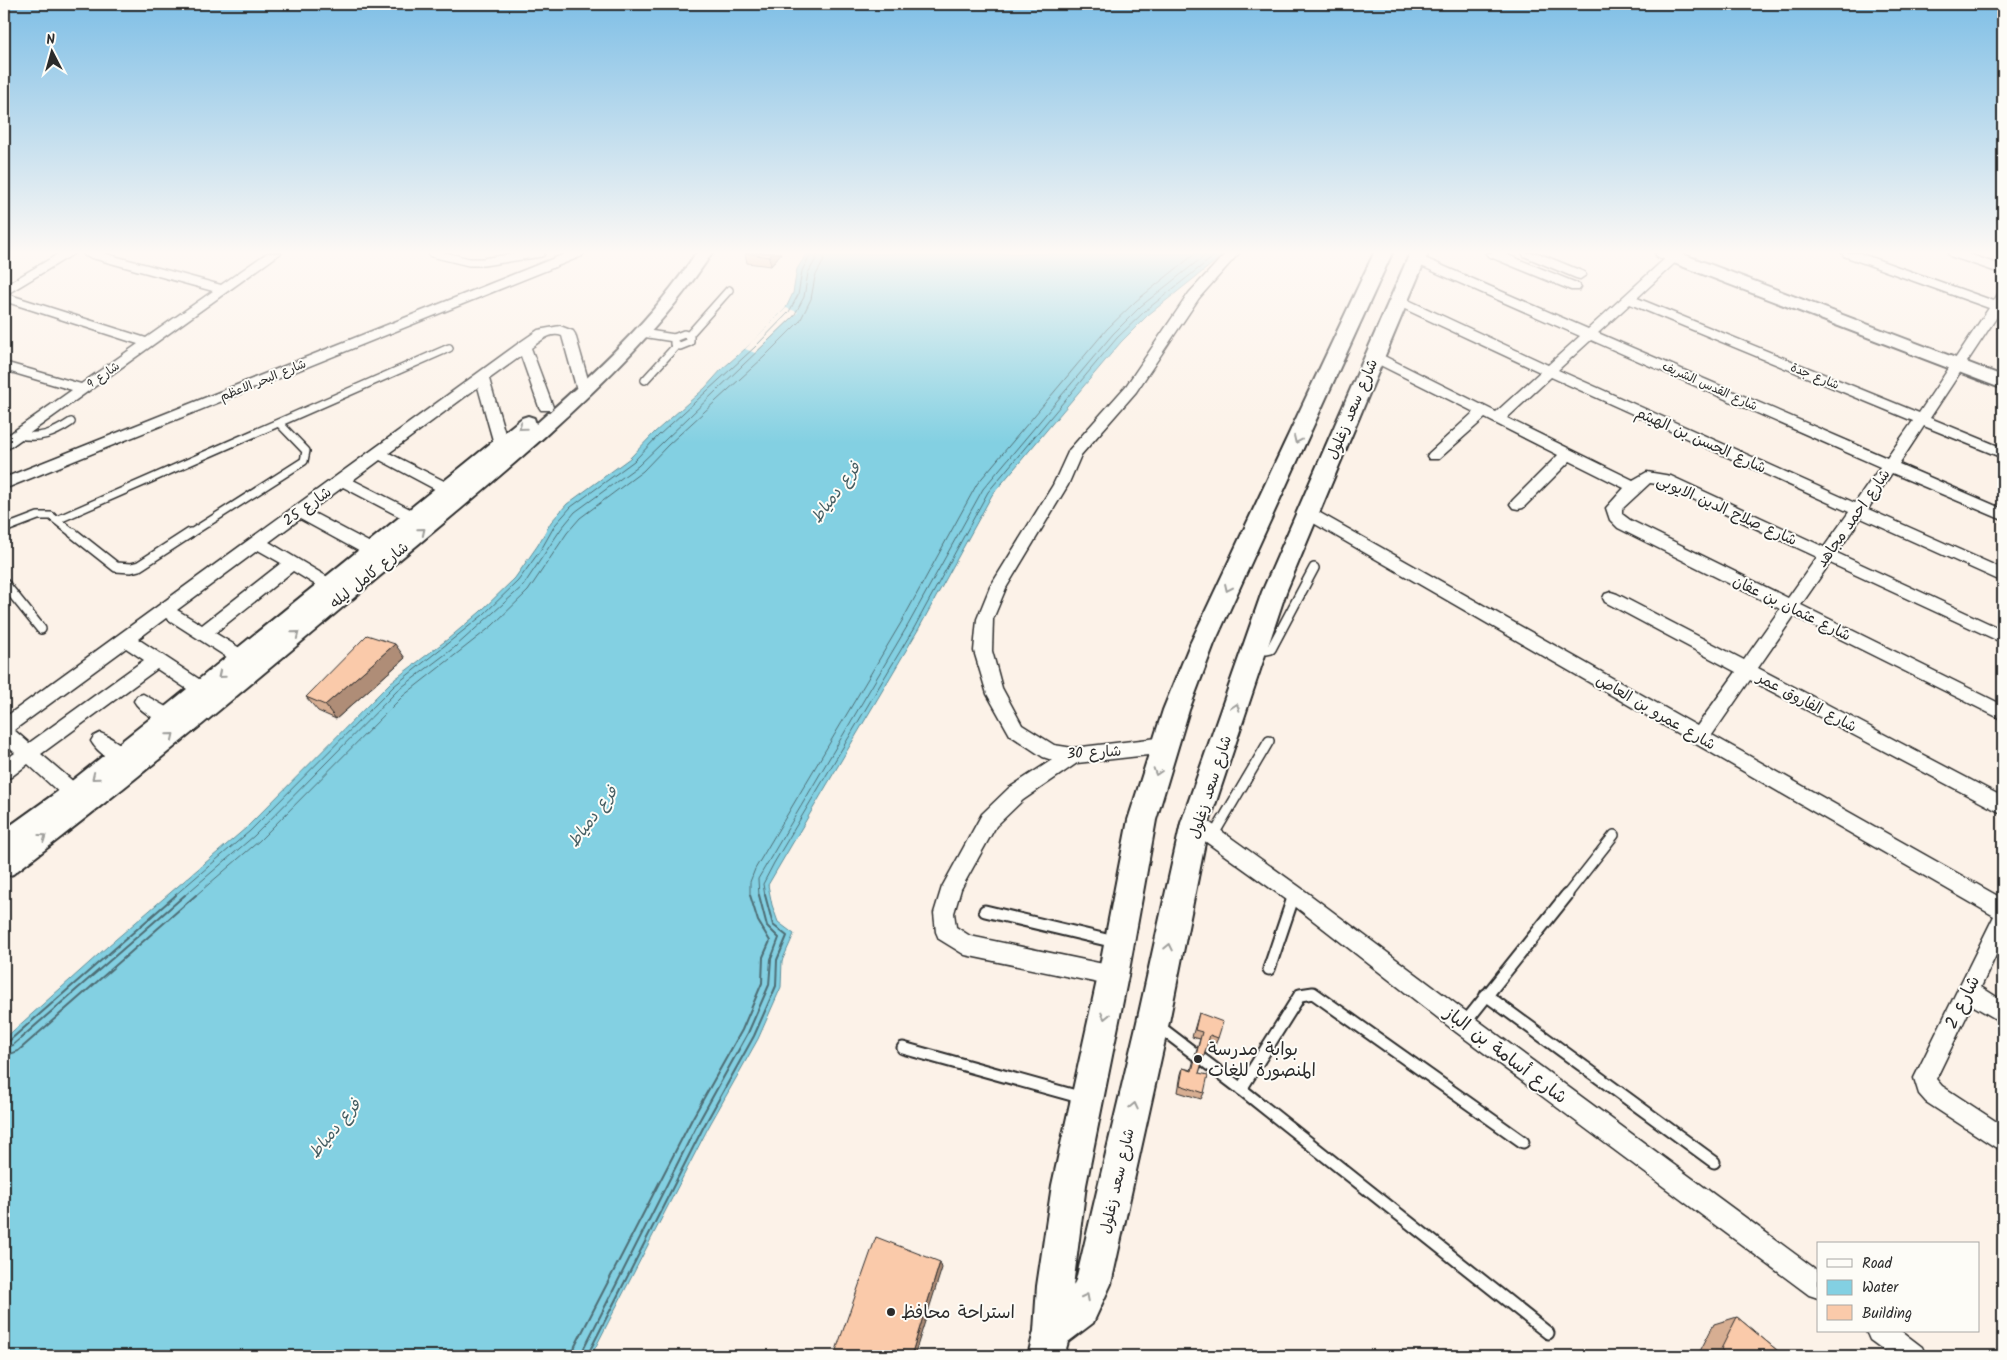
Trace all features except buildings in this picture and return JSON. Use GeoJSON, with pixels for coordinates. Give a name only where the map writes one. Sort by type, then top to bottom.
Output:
{"type":"FeatureCollection","features":[{"type":"Feature","properties":{"kind":"main road","name":"شارع سعد زغلول"},"geometry":{"type":"LineString","coordinates":[[1055,1348],[1055,1286],[1069,1185],[1113,976],[1142,820],[1176,710],[1202,644],[1354,316]]}},
{"type":"Feature","properties":{"kind":"main road","name":"شارع سعد زغلول"},"geometry":{"type":"LineString","coordinates":[[1055,1348],[1080,1310],[1093,1284],[1153,1022],[1204,830],[1274,592],[1392,316]]}},
{"type":"Feature","properties":{"kind":"main road"},"geometry":{"type":"LineString","coordinates":[[1840,316],[1961,362],[2003,374]]}},
{"type":"Feature","properties":{"kind":"main road"},"geometry":{"type":"LineString","coordinates":[[1961,362],[2003,383]]}},
{"type":"Feature","properties":{"kind":"main road"},"geometry":{"type":"LineString","coordinates":[[1310,413],[1312,417],[1320,418],[1352,407],[1335,385],[1323,384]]}},
{"type":"Feature","properties":{"kind":"street"},"geometry":{"type":"LineString","coordinates":[[65,316],[148,343]]}},
{"type":"Feature","properties":{"kind":"street","name":"شارع 9"},"geometry":{"type":"LineString","coordinates":[[4,445],[186,316]]}},
{"type":"Feature","properties":{"kind":"street","name":"شارع البحر الاعظم"},"geometry":{"type":"LineString","coordinates":[[4,484],[420,316]]}},
{"type":"Feature","properties":{"kind":"street","name":"شارع كامل ليله"},"geometry":{"type":"LineString","coordinates":[[634,332],[645,316]]}},
{"type":"Feature","properties":{"kind":"street","name":"شارع كامل ليله"},"geometry":{"type":"LineString","coordinates":[[4,866],[80,800],[480,484],[651,316]]}},
{"type":"Feature","properties":{"kind":"street","name":"شارع 30"},"geometry":{"type":"LineString","coordinates":[[1166,745],[1073,756],[1050,752],[1016,730],[993,689],[984,651],[985,619],[998,587],[1060,485],[1074,453],[1131,389],[1180,316]]}},
{"type":"Feature","properties":{"kind":"street","name":"شارع الحسن بن الهيثم"},"geometry":{"type":"LineString","coordinates":[[1432,316],[2003,576]]}},
{"type":"Feature","properties":{"kind":"street","name":"شارع القدس الشريف"},"geometry":{"type":"LineString","coordinates":[[1551,316],[2003,515]]}},
{"type":"Feature","properties":{"kind":"street"},"geometry":{"type":"LineString","coordinates":[[1498,418],[1609,316]]}},
{"type":"Feature","properties":{"kind":"street","name":"شارع جدة"},"geometry":{"type":"LineString","coordinates":[[1670,316],[2003,453]]}},
{"type":"Feature","properties":{"kind":"street","name":"شارع احمد مجاهد"},"geometry":{"type":"LineString","coordinates":[[1700,737],[1992,316]]}},
{"type":"Feature","properties":{"kind":"street","name":"شارع 25"},"geometry":{"type":"LineString","coordinates":[[4,730],[543,333],[554,330],[565,332],[569,337],[582,383]]}},
{"type":"Feature","properties":{"kind":"street"},"geometry":{"type":"LineString","coordinates":[[524,346],[546,406]]}},
{"type":"Feature","properties":{"kind":"street","name":"شارع صلاح الدين الايوبى"},"geometry":{"type":"LineString","coordinates":[[1374,357],[1634,487],[1647,477],[1666,480],[2003,637]]}},
{"type":"Feature","properties":{"kind":"street"},"geometry":{"type":"LineString","coordinates":[[4,366],[84,389]]}},
{"type":"Feature","properties":{"kind":"street"},"geometry":{"type":"LineString","coordinates":[[482,377],[501,444]]}},
{"type":"Feature","properties":{"kind":"street","name":"شارع كامل ليله"},"geometry":{"type":"LineString","coordinates":[[4,844],[80,800],[121,756],[414,517],[546,406],[582,383]]}},
{"type":"Feature","properties":{"kind":"street"},"geometry":{"type":"LineString","coordinates":[[1434,456],[1484,411]]}},
{"type":"Feature","properties":{"kind":"street"},"geometry":{"type":"LineString","coordinates":[[378,453],[447,489]]}},
{"type":"Feature","properties":{"kind":"street"},"geometry":{"type":"LineString","coordinates":[[1518,504],[1568,454]]}},
{"type":"Feature","properties":{"kind":"street"},"geometry":{"type":"LineString","coordinates":[[342,480],[414,517]]}},
{"type":"Feature","properties":{"kind":"street","name":"شارع عثمان بن عفان"},"geometry":{"type":"LineString","coordinates":[[1634,487],[1614,508],[1614,512],[1619,520],[2003,713]]}},
{"type":"Feature","properties":{"kind":"street"},"geometry":{"type":"LineString","coordinates":[[299,512],[372,551]]}},
{"type":"Feature","properties":{"kind":"street","name":"شارع عمرو بن العاص"},"geometry":{"type":"LineString","coordinates":[[1308,513],[2003,910]]}},
{"type":"Feature","properties":{"kind":"street"},"geometry":{"type":"LineString","coordinates":[[258,542],[330,586]]}},
{"type":"Feature","properties":{"kind":"street"},"geometry":{"type":"LineString","coordinates":[[203,633],[292,563]]}},
{"type":"Feature","properties":{"kind":"street","name":"شارع الفاروق عمر"},"geometry":{"type":"LineString","coordinates":[[1611,598],[2003,806]]}},
{"type":"Feature","properties":{"kind":"street"},"geometry":{"type":"LineString","coordinates":[[165,610],[242,658]]}},
{"type":"Feature","properties":{"kind":"street"},"geometry":{"type":"LineString","coordinates":[[126,639],[202,690]]}},
{"type":"Feature","properties":{"kind":"street"},"geometry":{"type":"LineString","coordinates":[[4,771],[157,660]]}},
{"type":"Feature","properties":{"kind":"street"},"geometry":{"type":"LineString","coordinates":[[143,701],[169,717]]}},
{"type":"Feature","properties":{"kind":"street"},"geometry":{"type":"LineString","coordinates":[[4,730],[80,800]]}},
{"type":"Feature","properties":{"kind":"street"},"geometry":{"type":"LineString","coordinates":[[100,741],[121,756]]}},
{"type":"Feature","properties":{"kind":"street"},"geometry":{"type":"LineString","coordinates":[[1073,756],[1016,794],[989,820],[952,887],[944,913],[946,932],[965,945],[1113,976]]}},
{"type":"Feature","properties":{"kind":"street","name":"شارع أسامة بن الباز"},"geometry":{"type":"LineString","coordinates":[[1204,830],[1294,894],[1464,1024],[1817,1285]]}},
{"type":"Feature","properties":{"kind":"street","name":"شارع 2"},"geometry":{"type":"LineString","coordinates":[[2003,919],[1925,1078],[1927,1086],[1934,1094],[2003,1139]]}},
{"type":"Feature","properties":{"kind":"street"},"geometry":{"type":"LineString","coordinates":[[1968,991],[2003,1013]]}},
{"type":"Feature","properties":{"kind":"street"},"geometry":{"type":"LineString","coordinates":[[1880,1332],[1913,1356]]}},
{"type":"Feature","properties":{"kind":"lane"},"geometry":{"type":"LineString","coordinates":[[689,335],[705,316]]}},
{"type":"Feature","properties":{"kind":"lane"},"geometry":{"type":"LineString","coordinates":[[634,332],[674,338],[680,334],[689,335]]}},
{"type":"Feature","properties":{"kind":"lane"},"geometry":{"type":"LineString","coordinates":[[674,338],[672,342],[677,345],[684,345],[690,342],[691,338],[689,335]]}},
{"type":"Feature","properties":{"kind":"lane"},"geometry":{"type":"LineString","coordinates":[[645,380],[677,345]]}},
{"type":"Feature","properties":{"kind":"lane"},"geometry":{"type":"LineString","coordinates":[[57,520],[449,348]]}},
{"type":"Feature","properties":{"kind":"lane"},"geometry":{"type":"LineString","coordinates":[[18,436],[34,438],[47,436],[71,422]]}},
{"type":"Feature","properties":{"kind":"lane"},"geometry":{"type":"LineString","coordinates":[[4,529],[38,516],[51,516],[116,567],[131,568],[148,562],[304,461],[306,451],[279,423]]}},
{"type":"Feature","properties":{"kind":"lane"},"geometry":{"type":"LineString","coordinates":[[1257,646],[1266,650],[1271,649],[1314,568]]}},
{"type":"Feature","properties":{"kind":"lane"},"geometry":{"type":"LineString","coordinates":[[4,582],[41,629]]}},
{"type":"Feature","properties":{"kind":"lane"},"geometry":{"type":"LineString","coordinates":[[1204,830],[1269,741]]}},
{"type":"Feature","properties":{"kind":"lane"},"geometry":{"type":"LineString","coordinates":[[1464,1024],[1614,835]]}},
{"type":"Feature","properties":{"kind":"lane"},"geometry":{"type":"LineString","coordinates":[[1269,969],[1294,894]]}},
{"type":"Feature","properties":{"kind":"lane"},"geometry":{"type":"LineString","coordinates":[[985,911],[1118,942]]}},
{"type":"Feature","properties":{"kind":"lane"},"geometry":{"type":"LineString","coordinates":[[1241,1089],[1300,995],[1308,992],[1313,993],[1523,1142]]}},
{"type":"Feature","properties":{"kind":"lane"},"geometry":{"type":"LineString","coordinates":[[1486,995],[1714,1162]]}},
{"type":"Feature","properties":{"kind":"lane"},"geometry":{"type":"LineString","coordinates":[[1153,1022],[1241,1089],[1548,1333]]}},
{"type":"Feature","properties":{"kind":"lane"},"geometry":{"type":"LineString","coordinates":[[903,1048],[1088,1099]]}},
{"type":"Feature","properties":{"kind":"water","name":"فرع دمياط"},"geometry":{"type":"Polygon","coordinates":[[[778,316],[1147,316],[1121,342],[992,495],[918,630],[768,885],[778,922],[794,934],[782,961],[781,987],[758,1039],[708,1128],[591,1356],[4,1356],[4,1039],[108,946],[246,828],[391,682],[480,612],[515,578],[538,545],[551,522],[567,504],[630,458],[655,432],[752,343],[778,316]]]}},
{"type":"Feature","properties":{"kind":"pier"},"geometry":{"type":"Polygon","coordinates":[[[778,316],[793,316],[755,353],[745,349],[778,316]]]}},
{"type":"Feature","properties":{"kind":"place","name":"بوابة مدرسة المنصورة للغات"},"geometry":{"type":"Point","coordinates":[1198,1059]}},
{"type":"Feature","properties":{"kind":"place","name":"استراحة محافظ"},"geometry":{"type":"Point","coordinates":[891,1312]}}]}
